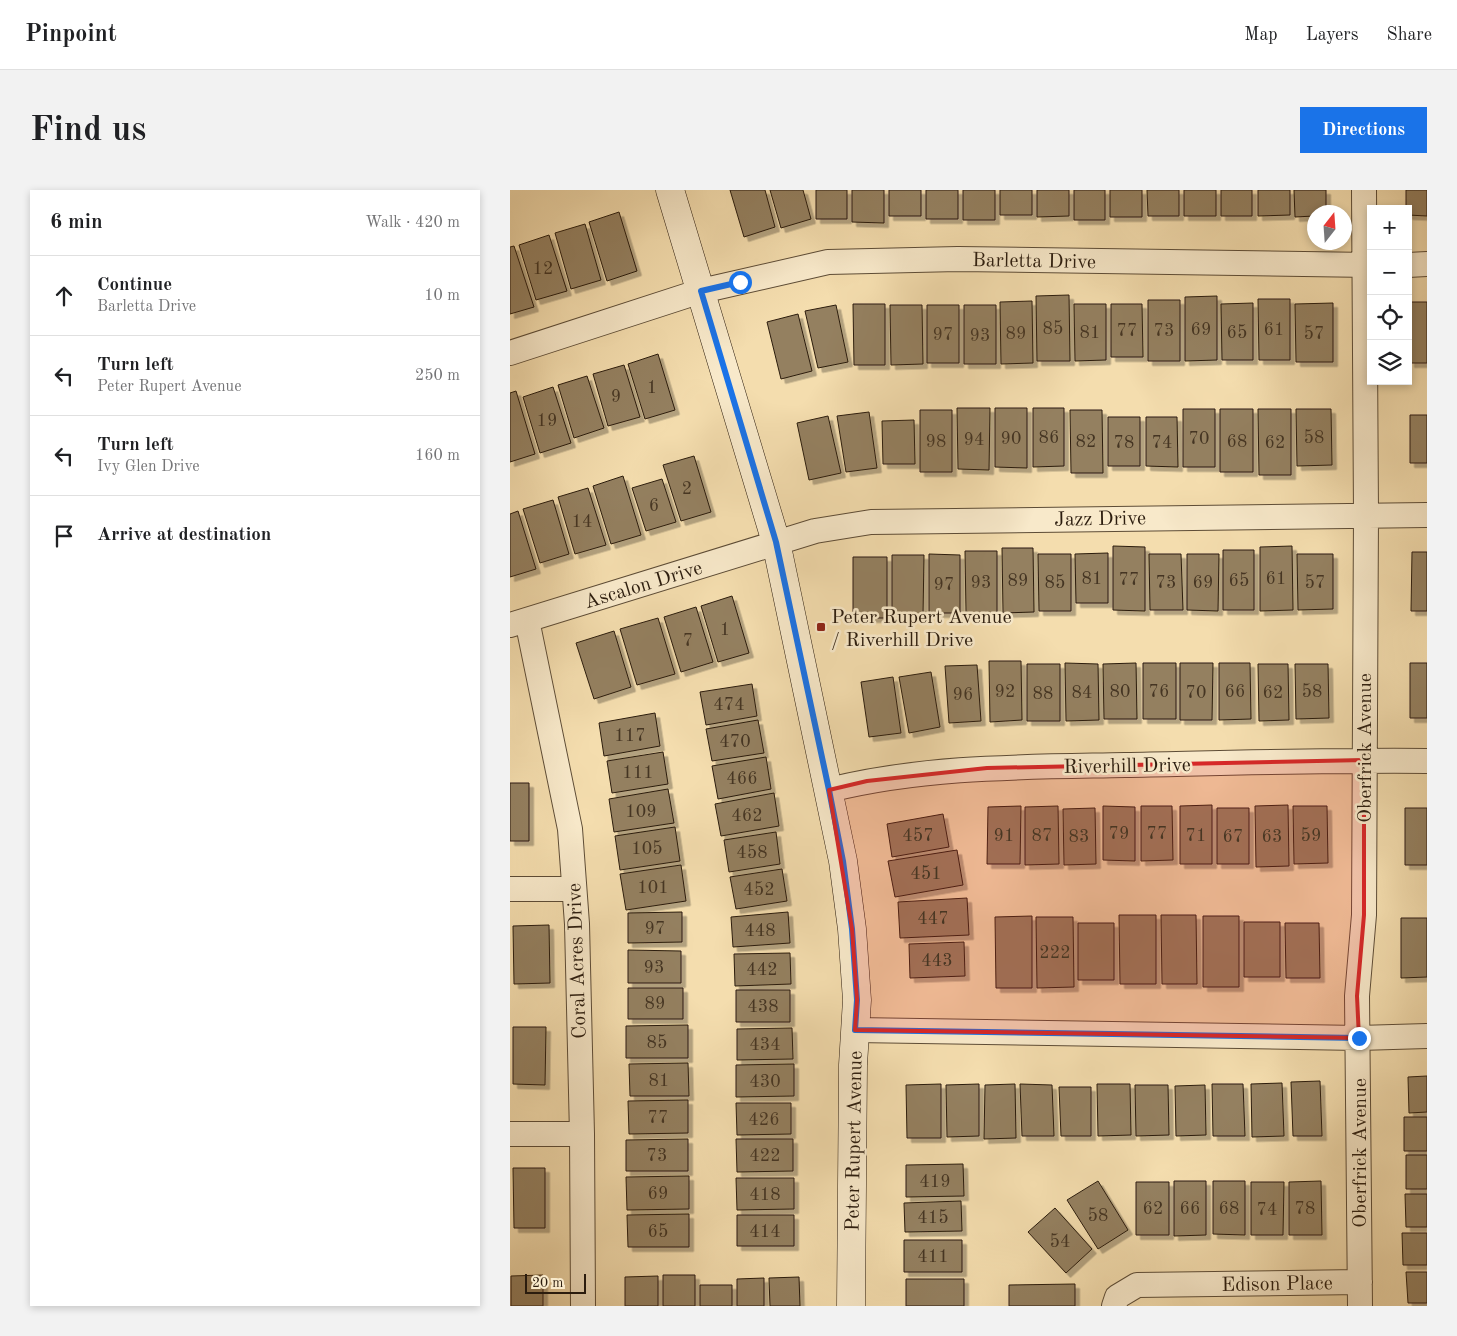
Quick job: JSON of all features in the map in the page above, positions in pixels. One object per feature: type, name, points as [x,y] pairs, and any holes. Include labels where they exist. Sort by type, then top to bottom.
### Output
[{"type":"street","name":"Peter Rupert Avenue","points":[[670,190],[776,542],[843,861],[852,929],[857,1000],[851,1306]]},
{"type":"street","name":"Oberfrick Avenue","points":[[1364,190],[1367,250]]},
{"type":"street","name":"Barletta Drive","points":[[510,354],[701,291],[828,262],[958,259],[1367,265]]},
{"type":"street","points":[[1412,265],[1427,264]]},
{"type":"street","name":"Oberfrick Avenue","points":[[1360,1306],[1359,1038],[1357,996],[1364,915],[1368,295]]},
{"type":"street","name":"Jazz Drive","points":[[776,542],[815,531],[871,522],[1427,515]]},
{"type":"street","name":"Ascalon Drive","points":[[518,623],[776,542]]},
{"type":"street","name":"Coral Acres Drive","points":[[518,623],[570,829],[577,924],[582,1134],[583,1306]]},
{"type":"street","name":"Riverhill Drive","points":[[829,790],[867,781],[987,768],[1364,760],[1427,761]]},
{"type":"street","points":[[510,889],[574,889]]},
{"type":"street","points":[[855,1030],[1359,1038],[1427,1036]]},
{"type":"street","points":[[510,1134],[582,1134]]},
{"type":"street","name":"Edison Place","points":[[1114,1306],[1117,1297],[1137,1285],[1360,1282]]},
{"type":"highlighted area","points":[[1364,760],[1364,915],[1357,996],[1359,1038],[855,1030],[857,1000],[852,929],[829,790],[867,781],[987,768]]},
{"type":"building","points":[[730,190],[765,190],[775,227],[744,237]]},
{"type":"building","points":[[770,190],[803,190],[811,219],[781,228]]},
{"type":"building","points":[[816,190],[847,190],[847,219],[816,219]]},
{"type":"building","points":[[852,190],[884,190],[884,223],[852,222]]},
{"type":"building","points":[[889,190],[921,190],[921,216],[889,216]]},
{"type":"building","points":[[926,190],[958,190],[958,219],[926,219]]},
{"type":"building","points":[[963,190],[995,190],[995,220],[963,220]]},
{"type":"building","points":[[1000,190],[1032,190],[1032,215],[1000,215]]},
{"type":"building","points":[[1037,190],[1069,190],[1069,216],[1037,217]]},
{"type":"building","points":[[1074,190],[1105,190],[1105,220],[1074,220]]},
{"type":"building","points":[[1110,190],[1142,190],[1142,217],[1110,217]]},
{"type":"building","points":[[1147,190],[1179,190],[1179,216],[1148,216]]},
{"type":"building","points":[[1184,190],[1216,190],[1216,216],[1184,216]]},
{"type":"building","points":[[1221,190],[1252,190],[1252,216],[1221,216]]},
{"type":"building","points":[[1258,190],[1290,190],[1290,215],[1258,216]]},
{"type":"building","points":[[1294,190],[1326,190],[1326,205],[1307,205],[1307,216],[1295,217]]},
{"type":"building","points":[[1406,190],[1427,190],[1427,216],[1412,215],[1412,205],[1406,205]]},
{"type":"building","points":[[619,212],[637,271],[607,281],[589,222]]},
{"type":"building","points":[[585,224],[601,280],[571,289],[555,233]]},
{"type":"building","points":[[549,235],[567,291],[536,300],[519,245]]},
{"type":"building","points":[[514,246],[534,307],[510,314],[510,247]]},
{"type":"building","points":[[1069,295],[1070,361],[1037,361],[1036,296]]},
{"type":"building","points":[[1217,296],[1217,360],[1185,361],[1185,297]]},
{"type":"building","points":[[1258,299],[1290,299],[1290,360],[1259,360]]},
{"type":"building","points":[[1148,300],[1180,300],[1180,361],[1148,361]]},
{"type":"building","points":[[1032,301],[1033,363],[1001,364],[1000,302]]},
{"type":"building","points":[[1412,302],[1427,302],[1427,363],[1412,363]]},
{"type":"building","points":[[1253,303],[1253,360],[1222,360],[1221,304]]},
{"type":"building","points":[[1333,303],[1333,362],[1296,362],[1295,304]]},
{"type":"building","points":[[853,304],[885,304],[885,365],[854,365]]},
{"type":"building","points":[[1074,304],[1106,304],[1106,360],[1075,361]]},
{"type":"building","points":[[1111,304],[1142,304],[1143,357],[1111,357]]},
{"type":"building","points":[[836,305],[848,362],[818,368],[805,311]]},
{"type":"building","points":[[890,305],[922,305],[923,364],[891,365]]},
{"type":"building","points":[[927,305],[959,305],[959,363],[927,363]]},
{"type":"building","points":[[964,305],[996,305],[996,364],[964,364]]},
{"type":"building","points":[[798,314],[812,371],[781,379],[767,322]]},
{"type":"building","points":[[658,354],[675,410],[645,419],[628,364]]},
{"type":"building","points":[[624,365],[640,417],[608,426],[593,374]]},
{"type":"building","points":[[587,376],[604,428],[574,438],[558,385]]},
{"type":"building","points":[[553,387],[571,443],[540,453],[523,397]]},
{"type":"building","points":[[516,391],[535,454],[510,462],[510,393]]},
{"type":"building","points":[[957,408],[990,408],[989,470],[958,469]]},
{"type":"building","points":[[995,408],[1027,408],[1027,468],[995,467]]},
{"type":"building","points":[[1033,408],[1064,408],[1064,466],[1033,467]]},
{"type":"building","points":[[1183,409],[1215,409],[1215,467],[1183,467]]},
{"type":"building","points":[[1220,409],[1253,409],[1253,472],[1220,472]]},
{"type":"building","points":[[1258,409],[1291,409],[1291,475],[1259,475]]},
{"type":"building","points":[[1296,409],[1331,409],[1332,465],[1297,466]]},
{"type":"building","points":[[920,410],[952,410],[952,472],[920,472]]},
{"type":"building","points":[[1070,410],[1102,410],[1103,473],[1071,473]]},
{"type":"building","points":[[869,412],[877,468],[846,472],[837,416]]},
{"type":"building","points":[[1410,415],[1427,415],[1427,463],[1410,463]]},
{"type":"building","points":[[828,416],[841,473],[809,480],[797,423]]},
{"type":"building","points":[[1108,417],[1140,417],[1140,466],[1108,466]]},
{"type":"building","points":[[1146,417],[1177,417],[1178,467],[1146,466]]},
{"type":"building","points":[[914,420],[915,464],[883,464],[882,421]]},
{"type":"building","points":[[694,456],[711,512],[681,521],[663,465]]},
{"type":"building","points":[[623,476],[641,535],[611,544],[593,486]]},
{"type":"building","points":[[662,479],[676,522],[646,531],[632,488]]},
{"type":"building","points":[[588,488],[606,545],[575,554],[558,497]]},
{"type":"building","points":[[553,500],[569,554],[540,563],[523,509]]},
{"type":"building","points":[[518,511],[536,569],[510,577],[510,514]]},
{"type":"building","points":[[1113,546],[1145,547],[1145,611],[1113,610]]},
{"type":"building","points":[[1292,546],[1293,610],[1260,611],[1260,547]]},
{"type":"building","points":[[1002,548],[1033,548],[1034,612],[1003,613]]},
{"type":"building","points":[[1223,550],[1254,550],[1254,610],[1223,610]]},
{"type":"building","points":[[965,551],[997,551],[997,613],[966,613]]},
{"type":"building","points":[[1412,552],[1427,552],[1427,611],[1411,611]]},
{"type":"building","points":[[1108,553],[1108,603],[1076,603],[1075,554]]},
{"type":"building","points":[[929,554],[960,555],[960,613],[929,613]]},
{"type":"building","points":[[1038,554],[1071,554],[1071,611],[1039,611]]},
{"type":"building","points":[[1149,554],[1181,554],[1183,610],[1150,610]]},
{"type":"building","points":[[1187,554],[1219,554],[1218,611],[1187,610]]},
{"type":"building","points":[[1297,554],[1333,554],[1333,609],[1298,610]]},
{"type":"building","points":[[892,555],[924,555],[923,615],[892,614]]},
{"type":"building","points":[[853,557],[887,557],[887,618],[853,618]]},
{"type":"building","points":[[732,596],[749,653],[718,662],[701,606]]},
{"type":"building","points":[[696,607],[713,662],[681,672],[664,617]]},
{"type":"building","points":[[658,618],[675,674],[637,685],[620,629]]},
{"type":"building","points":[[614,631],[631,687],[594,699],[576,643]]},
{"type":"building","points":[[989,661],[1021,661],[1022,720],[990,722]]},
{"type":"building","points":[[1065,663],[1098,664],[1099,720],[1066,721]]},
{"type":"building","points":[[1136,663],[1137,719],[1104,719],[1103,664]]},
{"type":"building","points":[[1143,663],[1176,663],[1176,719],[1143,719]]},
{"type":"building","points":[[1180,663],[1213,663],[1212,720],[1180,720]]},
{"type":"building","points":[[1219,663],[1250,663],[1251,719],[1219,720]]},
{"type":"building","points":[[1410,663],[1427,663],[1427,718],[1410,718]]},
{"type":"building","points":[[1027,664],[1060,664],[1060,721],[1027,721]]},
{"type":"building","points":[[1258,664],[1288,664],[1289,720],[1259,721]]},
{"type":"building","points":[[1295,664],[1328,664],[1329,718],[1296,719]]},
{"type":"building","points":[[977,665],[981,721],[949,723],[945,666]]},
{"type":"building","points":[[931,672],[940,727],[909,733],[899,677]]},
{"type":"building","points":[[893,677],[901,733],[869,737],[861,682]]},
{"type":"building","points":[[752,684],[757,716],[706,725],[700,692]]},
{"type":"building","points":[[655,713],[660,746],[604,756],[599,723]]},
{"type":"building","points":[[758,720],[764,753],[712,761],[706,729]]},
{"type":"building","points":[[663,752],[668,784],[612,793],[607,761]]},
{"type":"building","points":[[766,757],[771,789],[718,799],[712,766]]},
{"type":"building","points":[[510,783],[529,783],[529,841],[510,841]]},
{"type":"building","points":[[668,789],[674,823],[614,832],[609,799]]},
{"type":"building","points":[[774,793],[779,826],[721,836],[715,804]]},
{"type":"building","points":[[1212,805],[1212,864],[1180,864],[1180,806]]},
{"type":"building","points":[[1288,805],[1289,866],[1256,867],[1255,806]]},
{"type":"building","points":[[1021,806],[1020,864],[987,864],[988,807]]},
{"type":"building","points":[[1058,806],[1059,864],[1025,865],[1025,807]]},
{"type":"building","points":[[1103,806],[1135,807],[1135,861],[1103,860]]},
{"type":"building","points":[[1141,806],[1172,806],[1173,860],[1141,861]]},
{"type":"building","points":[[1293,806],[1327,806],[1328,863],[1294,864]]},
{"type":"building","points":[[1095,808],[1096,864],[1064,865],[1063,809]]},
{"type":"building","points":[[1217,808],[1249,808],[1249,864],[1217,864]]},
{"type":"building","points":[[1405,808],[1427,808],[1427,865],[1405,865]]},
{"type":"building","points":[[943,814],[949,847],[892,857],[887,824]]},
{"type":"building","points":[[675,827],[680,861],[620,870],[615,836]]},
{"type":"building","points":[[776,832],[780,864],[729,872],[724,840]]},
{"type":"building","points":[[957,850],[963,885],[895,897],[888,861]]},
{"type":"building","points":[[681,865],[686,901],[626,910],[620,874]]},
{"type":"building","points":[[782,869],[787,901],[736,909],[730,877]]},
{"type":"building","points":[[967,898],[969,935],[900,938],[898,902]]},
{"type":"building","points":[[682,912],[682,942],[628,943],[628,913]]},
{"type":"building","points":[[788,912],[790,943],[733,947],[731,917]]},
{"type":"building","points":[[1119,915],[1156,915],[1156,984],[1120,984]]},
{"type":"building","points":[[1161,915],[1196,915],[1197,984],[1162,984]]},
{"type":"building","points":[[1032,916],[1032,988],[996,988],[995,917]]},
{"type":"building","points":[[1203,916],[1239,916],[1239,987],[1203,987]]},
{"type":"building","points":[[1036,917],[1073,917],[1074,987],[1037,988]]},
{"type":"building","points":[[1401,918],[1427,918],[1427,977],[1401,978]]},
{"type":"building","points":[[1244,922],[1280,922],[1280,977],[1244,977]]},
{"type":"building","points":[[1078,923],[1114,923],[1114,980],[1078,980]]},
{"type":"building","points":[[1285,923],[1319,923],[1320,978],[1286,978]]},
{"type":"building","points":[[549,925],[550,983],[514,984],[513,926]]},
{"type":"building","points":[[964,942],[965,976],[910,978],[909,944]]},
{"type":"building","points":[[628,950],[681,951],[681,983],[628,983]]},
{"type":"building","points":[[790,953],[791,984],[735,986],[734,954]]},
{"type":"building","points":[[628,988],[683,988],[683,1019],[628,1019]]},
{"type":"building","points":[[736,990],[790,990],[790,1022],[736,1022]]},
{"type":"building","points":[[688,1025],[688,1058],[626,1058],[626,1026]]},
{"type":"building","points":[[513,1027],[546,1027],[545,1085],[513,1084]]},
{"type":"building","points":[[792,1028],[793,1059],[737,1060],[737,1029]]},
{"type":"building","points":[[688,1063],[689,1096],[630,1096],[629,1064]]},
{"type":"building","points":[[794,1064],[794,1096],[736,1097],[736,1065]]},
{"type":"building","points":[[1427,1076],[1427,1112],[1409,1113],[1408,1077]]},
{"type":"building","points":[[1320,1081],[1322,1136],[1293,1136],[1291,1082]]},
{"type":"building","points":[[1282,1083],[1284,1136],[1252,1137],[1251,1084]]},
{"type":"building","points":[[941,1084],[941,1138],[907,1138],[906,1085]]},
{"type":"building","points":[[979,1084],[979,1136],[947,1137],[946,1085]]},
{"type":"building","points":[[1015,1084],[1016,1138],[984,1139],[985,1085]]},
{"type":"building","points":[[1020,1084],[1052,1085],[1054,1136],[1022,1136]]},
{"type":"building","points":[[1097,1084],[1130,1084],[1131,1135],[1098,1136]]},
{"type":"building","points":[[1212,1084],[1243,1084],[1245,1136],[1213,1136]]},
{"type":"building","points":[[1135,1085],[1168,1085],[1169,1135],[1136,1136]]},
{"type":"building","points":[[1205,1085],[1206,1135],[1176,1136],[1175,1086]]},
{"type":"building","points":[[1059,1087],[1091,1087],[1091,1136],[1061,1136]]},
{"type":"building","points":[[688,1100],[688,1133],[629,1134],[628,1101]]},
{"type":"building","points":[[736,1103],[791,1103],[791,1134],[737,1135]]},
{"type":"building","points":[[1404,1117],[1427,1117],[1427,1151],[1404,1151]]},
{"type":"building","points":[[688,1139],[688,1171],[626,1171],[626,1140]]},
{"type":"building","points":[[736,1139],[793,1139],[793,1171],[737,1172]]},
{"type":"building","points":[[1406,1155],[1427,1155],[1427,1189],[1406,1189]]},
{"type":"building","points":[[963,1164],[964,1196],[906,1197],[906,1165]]},
{"type":"building","points":[[513,1168],[545,1168],[545,1228],[514,1228]]},
{"type":"building","points":[[689,1176],[689,1209],[627,1210],[626,1177]]},
{"type":"building","points":[[736,1178],[794,1178],[794,1209],[737,1210]]},
{"type":"building","points":[[1098,1181],[1128,1230],[1098,1249],[1067,1200]]},
{"type":"building","points":[[1174,1181],[1206,1181],[1206,1235],[1174,1236]]},
{"type":"building","points":[[1213,1181],[1245,1181],[1245,1235],[1213,1234]]},
{"type":"building","points":[[1321,1181],[1322,1235],[1289,1235],[1289,1182]]},
{"type":"building","points":[[1136,1182],[1169,1182],[1169,1235],[1136,1235]]},
{"type":"building","points":[[1251,1182],[1284,1182],[1283,1235],[1251,1235]]},
{"type":"building","points":[[1405,1194],[1427,1194],[1427,1227],[1406,1227]]},
{"type":"building","points":[[961,1201],[962,1231],[905,1232],[904,1203]]},
{"type":"building","points":[[1055,1208],[1092,1249],[1066,1273],[1028,1232]]},
{"type":"building","points":[[689,1214],[689,1247],[628,1247],[627,1215]]},
{"type":"building","points":[[737,1215],[794,1215],[794,1246],[737,1246]]},
{"type":"building","points":[[1402,1233],[1427,1233],[1427,1265],[1403,1265]]},
{"type":"building","points":[[904,1240],[962,1240],[962,1272],[904,1272]]},
{"type":"building","points":[[1406,1272],[1427,1272],[1427,1303],[1408,1303]]},
{"type":"building","points":[[543,1275],[543,1306],[511,1306],[511,1276]]},
{"type":"building","points":[[663,1275],[695,1275],[695,1306],[663,1306]]},
{"type":"building","points":[[658,1276],[658,1306],[625,1306],[625,1277]]},
{"type":"building","points":[[799,1277],[800,1306],[770,1306],[769,1278]]},
{"type":"building","points":[[764,1278],[764,1306],[737,1306],[737,1279]]},
{"type":"building","points":[[906,1279],[964,1279],[964,1306],[906,1306]]},
{"type":"building","points":[[1075,1284],[1075,1306],[1009,1306],[1009,1285]]},
{"type":"building","points":[[700,1285],[732,1285],[732,1306],[700,1306]]},
{"type":"place","name":"Peter Rupert Avenue / Riverhill Drive","points":[[821,627]]},
{"type":"route","points":[[740,282],[701,291],[776,542],[829,790],[843,861],[852,929],[857,1000],[855,1030],[1359,1038]]}]
